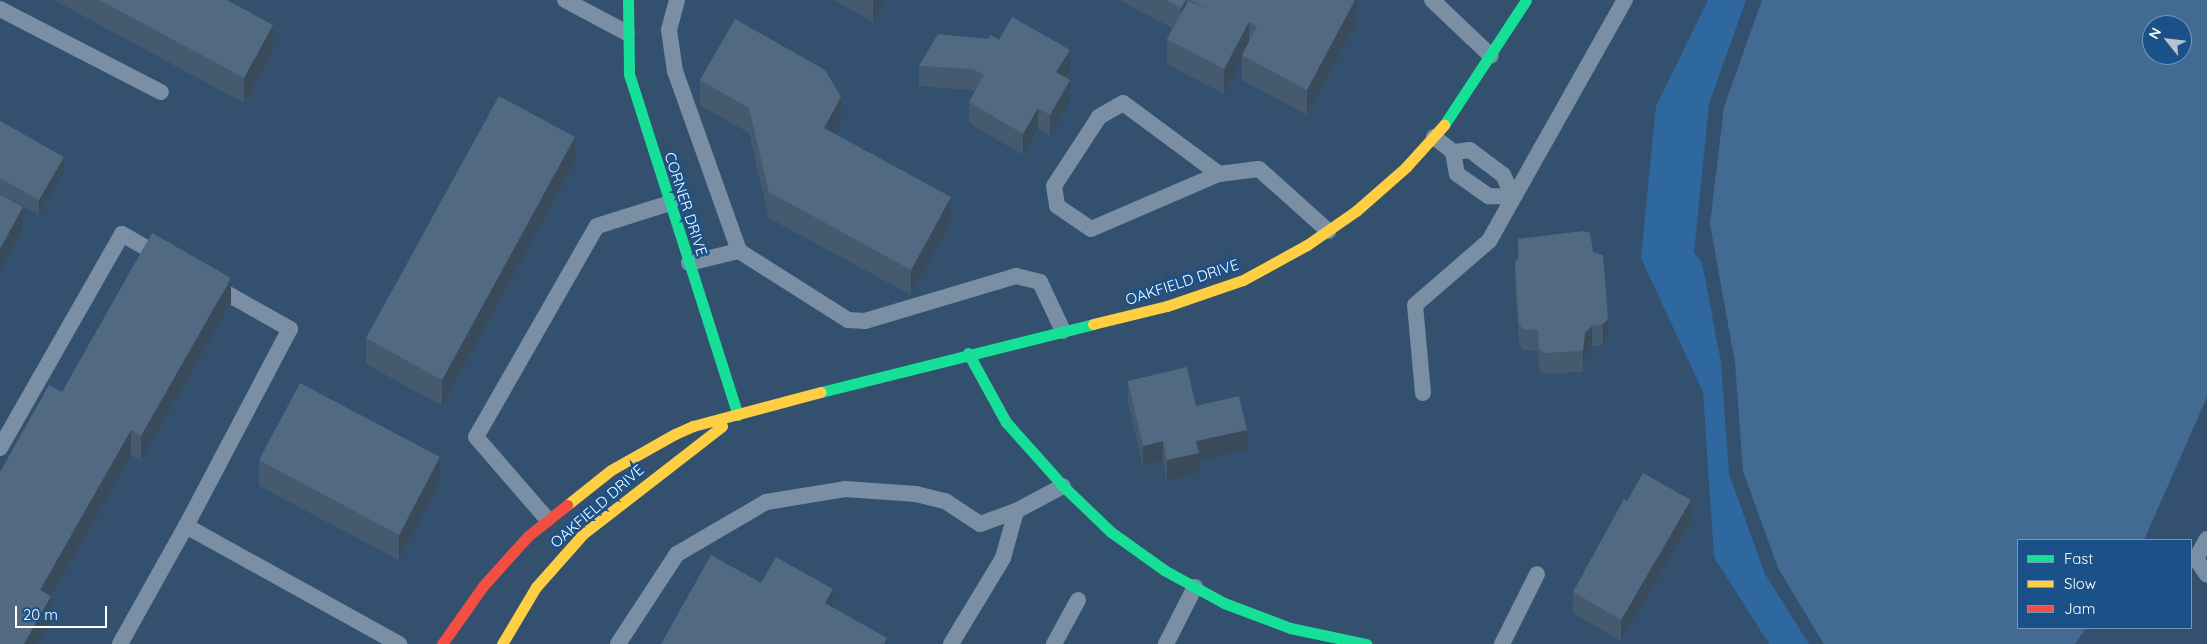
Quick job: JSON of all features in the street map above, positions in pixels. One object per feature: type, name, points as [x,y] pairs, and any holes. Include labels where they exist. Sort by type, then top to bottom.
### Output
[{"type":"street","name":"CORNER DRIVE","points":[[628,0],[626,33],[629,74],[738,415]]},
{"type":"street","name":"OAKFIELD DRIVE","points":[[442,644],[482,586],[548,519],[611,470],[657,443],[693,426],[968,353],[1166,306],[1243,280],[1328,231],[1406,167],[1450,119],[1526,0]]},
{"type":"street","points":[[968,353],[1006,422],[1064,486],[1111,532],[1164,570],[1224,603],[1290,628],[1366,644]]},
{"type":"street","name":"OAKFIELD DRIVE","points":[[502,644],[536,587],[583,534],[661,471],[738,415]]},
{"type":"lane","points":[[565,0],[626,33]]},
{"type":"lane","points":[[677,0],[669,30],[675,71],[739,250],[848,320],[865,320],[1016,276],[1040,282],[1063,331]]},
{"type":"lane","points":[[1432,0],[1491,56]]},
{"type":"lane","points":[[1423,393],[1416,305],[1489,241],[1625,0]]},
{"type":"lane","points":[[0,9],[161,92]]},
{"type":"lane","points":[[1220,174],[1123,103],[1099,117],[1054,186],[1057,206],[1091,229],[1220,174],[1259,169],[1328,231]]},
{"type":"lane","points":[[1434,137],[1453,152],[1457,174],[1489,196],[1513,197]]},
{"type":"lane","points":[[1453,152],[1470,150],[1503,175],[1513,197]]},
{"type":"lane","points":[[548,519],[476,437],[597,226],[670,203]]},
{"type":"lane","points":[[0,448],[122,234],[181,267]]},
{"type":"lane","points":[[689,263],[739,250]]},
{"type":"lane","points":[[120,644],[186,526],[290,329],[197,277]]},
{"type":"lane","points":[[618,644],[677,554],[766,502],[845,489],[916,494],[946,501],[980,524],[1016,511],[1064,486]]},
{"type":"lane","points":[[951,644],[1003,558],[1016,511]]},
{"type":"lane","points":[[186,526],[399,644]]},
{"type":"lane","points":[[2207,539],[2196,559],[2207,575]]},
{"type":"lane","points":[[1502,644],[1537,574]]},
{"type":"lane","points":[[1166,644],[1195,587]]},
{"type":"lane","points":[[1054,644],[1078,600]]},
{"type":"shaded area","points":[[1708,0],[1746,0],[1709,104],[1694,253],[1702,262],[1721,363],[1729,474],[1765,574],[1809,644],[1769,644],[1714,557],[1703,392],[1641,258],[1656,106]]},
{"type":"shaded area","points":[[1762,0],[2207,0],[2207,397],[2144,539],[2017,539],[2017,629],[2085,629],[2075,644],[1824,644],[1778,568],[1743,471],[1735,363],[1710,224],[1724,107]]},
{"type":"building","points":[[100,0],[227,0],[273,25],[244,78]]},
{"type":"building","points":[[1166,0],[1186,0],[1181,8]]},
{"type":"building","points":[[1191,0],[1355,0],[1307,90],[1242,55],[1257,26],[1249,22],[1224,69],[1167,39],[1188,1],[1208,9]]},
{"type":"building","points":[[1012,17],[1070,50],[1056,72],[1070,80],[1050,115],[1038,108],[1023,134],[969,102],[984,75],[973,69],[919,66],[938,34],[988,39],[991,35],[999,40]]},
{"type":"building","points":[[735,19],[825,70],[841,97],[824,128],[951,197],[911,270],[769,192],[749,108],[700,80]]},
{"type":"building","points":[[499,96],[575,137],[442,380],[366,338]]},
{"type":"building","points":[[0,121],[64,157],[39,200],[0,178]]},
{"type":"building","points":[[0,194],[23,207],[0,249]]},
{"type":"building","points":[[1583,231],[1590,233],[1593,252],[1603,255],[1608,319],[1603,324],[1592,326],[1585,333],[1583,351],[1544,353],[1539,348],[1538,330],[1523,329],[1519,324],[1515,262],[1519,258],[1518,239]]},
{"type":"building","points":[[152,233],[231,278],[141,436],[131,430],[40,590],[51,596],[24,644],[0,644],[0,472],[49,385],[62,392]]},
{"type":"building","points":[[1187,367],[1196,406],[1239,396],[1247,430],[1196,441],[1199,453],[1167,460],[1163,441],[1143,446],[1128,381]]},
{"type":"building","points":[[300,383],[440,457],[399,535],[259,460]]},
{"type":"building","points":[[1643,473],[1691,500],[1621,620],[1573,592],[1624,499],[1627,501]]},
{"type":"building","points":[[711,555],[761,583],[776,557],[833,589],[825,603],[887,638],[884,644],[661,644]]},
{"type":"traffic: fast","points":[[628,0],[629,74],[738,415]]},
{"type":"traffic: fast","points":[[1444,125],[1526,0]]},
{"type":"traffic: fast","points":[[821,392],[1093,324]]},
{"type":"traffic: fast","points":[[968,353],[1006,422],[1063,486],[1111,532],[1164,570],[1224,603],[1290,628],[1366,644]]},
{"type":"traffic: slow","points":[[1093,324],[1167,306],[1243,280],[1307,245],[1356,211],[1406,167],[1444,125]]},
{"type":"traffic: slow","points":[[567,505],[611,470],[675,434],[693,426],[821,392]]},
{"type":"traffic: slow","points":[[502,644],[536,587],[583,534],[722,426]]},
{"type":"traffic: jam","points":[[442,644],[483,586],[528,536],[567,505]]}]
